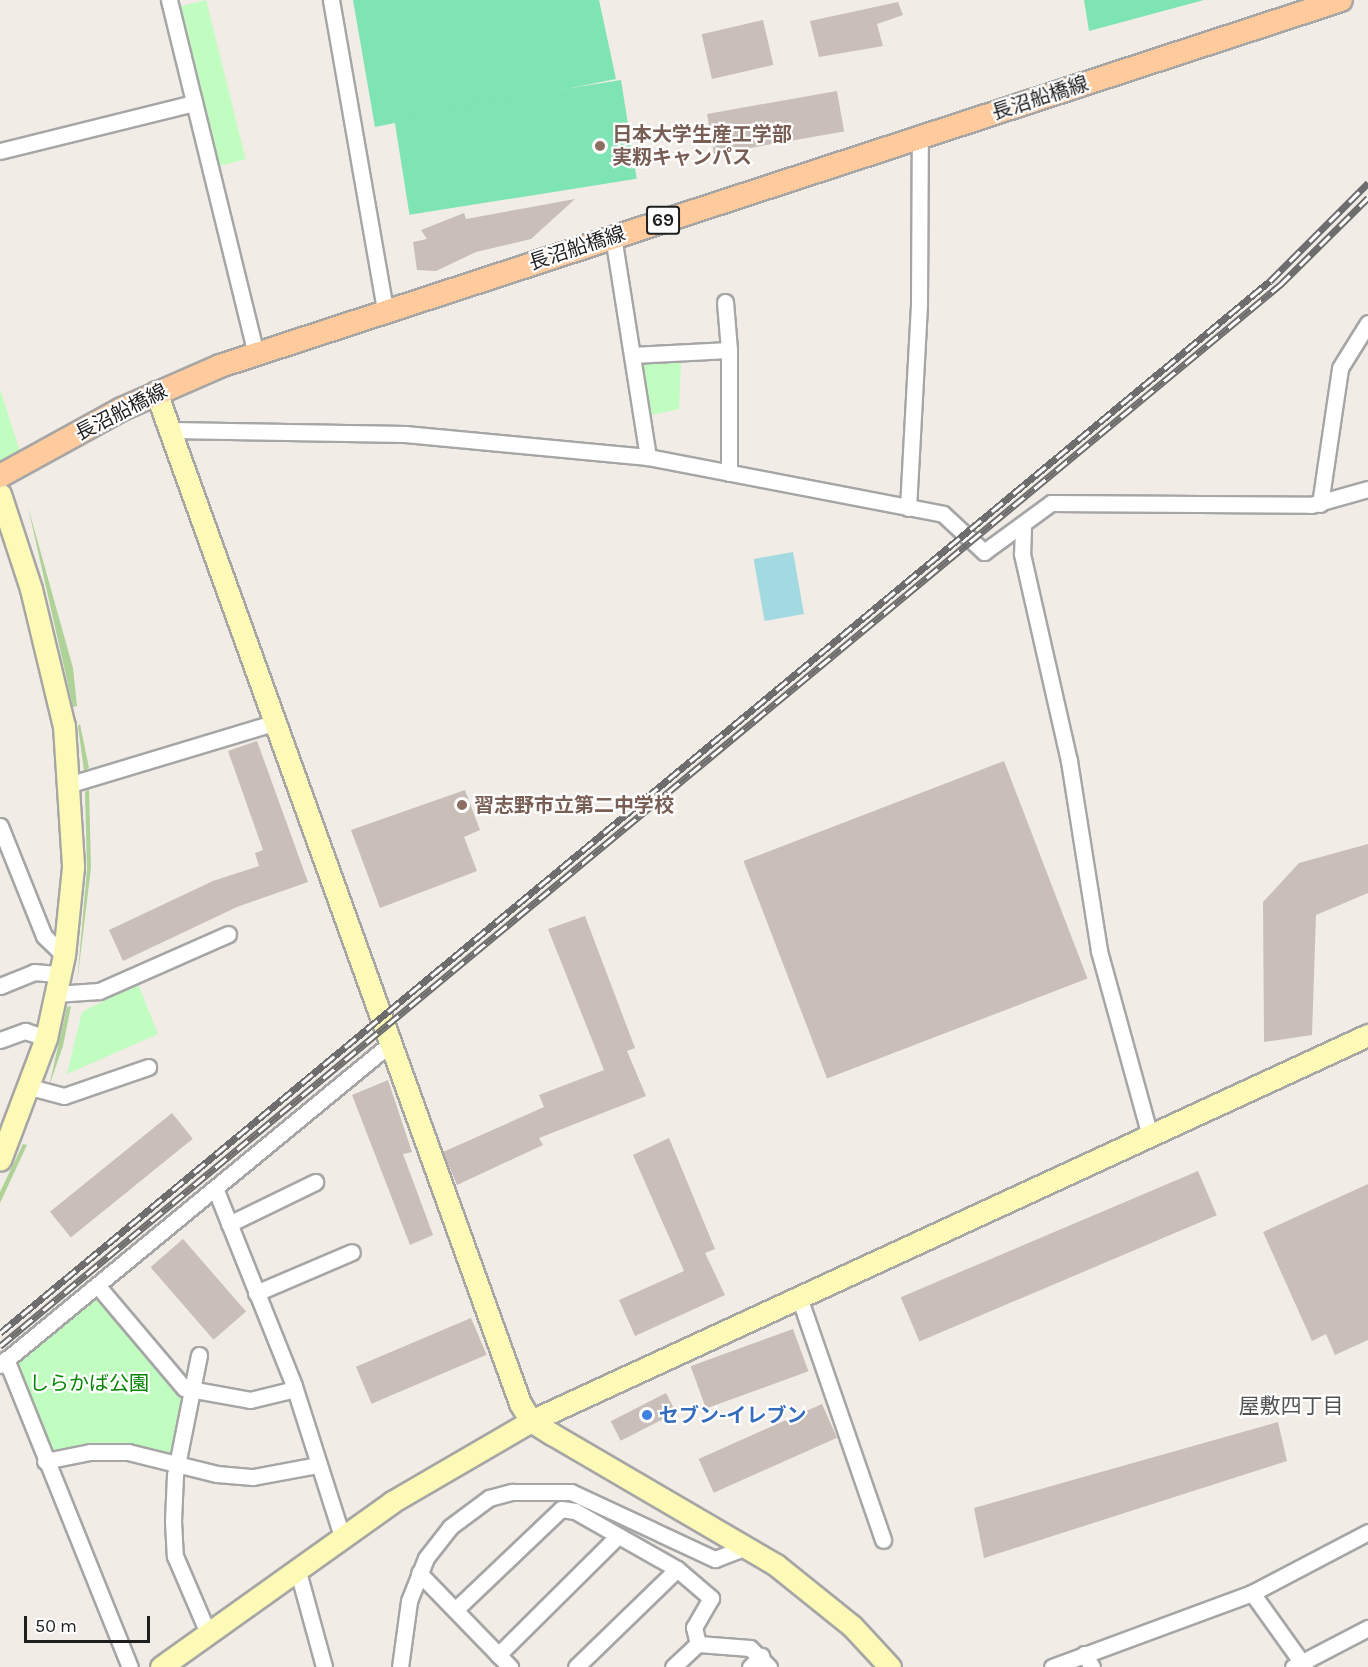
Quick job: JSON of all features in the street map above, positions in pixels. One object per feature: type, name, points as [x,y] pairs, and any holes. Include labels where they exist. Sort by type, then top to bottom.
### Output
[{"type":"main road","name":"長沼船橋線","points":[[0,476],[156,392],[256,355],[1316,4],[1341,0]]},
{"type":"street","points":[[169,0],[256,355]]},
{"type":"street","points":[[330,0],[385,311]]},
{"type":"street","points":[[0,151],[194,103]]},
{"type":"street","points":[[908,508],[919,302],[920,137]]},
{"type":"street","points":[[614,236],[648,457]]},
{"type":"street","points":[[725,302],[729,350],[729,473]]},
{"type":"street","points":[[1320,504],[1340,368],[1368,323]]},
{"type":"street","points":[[632,355],[729,350]]},
{"type":"street","points":[[156,392],[391,1043],[531,1421],[746,1547],[831,1608],[890,1667]]},
{"type":"street","points":[[170,430],[405,434],[648,457],[944,514],[958,524],[984,552],[1023,528],[1051,503],[1320,504],[1368,489]]},
{"type":"street","points":[[0,494],[54,676],[71,784],[73,867],[59,974],[46,1038],[30,1087],[0,1160]]},
{"type":"street","points":[[1023,528],[1022,554],[1069,760],[1099,951],[1150,1136]]},
{"type":"street","points":[[71,784],[276,722]]},
{"type":"street","points":[[0,826],[59,974]]},
{"type":"street","points":[[0,986],[34,972],[59,974],[99,991],[228,934]]},
{"type":"street","points":[[0,1040],[25,1031],[46,1038]]},
{"type":"street","points":[[161,1667],[342,1536],[426,1479],[531,1421],[1368,1035]]},
{"type":"street","points":[[130,1667],[3,1362],[391,1043]]},
{"type":"street","points":[[30,1087],[64,1096],[148,1067]]},
{"type":"street","points":[[229,1224],[315,1182]]},
{"type":"street","points":[[214,1188],[295,1389],[317,1466],[342,1536]]},
{"type":"street","points":[[256,1293],[352,1252]]},
{"type":"street","points":[[97,1285],[191,1390],[250,1400],[295,1389]]},
{"type":"street","points":[[799,1297],[883,1540]]},
{"type":"street","points":[[199,1355],[177,1465],[175,1556],[208,1633]]},
{"type":"street","points":[[45,1461],[128,1452],[177,1465],[253,1477],[317,1466]]},
{"type":"street","points":[[400,1667],[418,1573],[450,1527],[489,1498],[512,1492],[571,1492],[715,1559],[746,1547]]},
{"type":"street","points":[[455,1610],[561,1509],[575,1511],[677,1569],[711,1598],[694,1628],[698,1644]]},
{"type":"street","points":[[1052,1667],[1088,1661],[1252,1593],[1368,1532]]},
{"type":"street","points":[[418,1573],[502,1662],[618,1536]]},
{"type":"street","points":[[297,1568],[324,1667]]},
{"type":"street","points":[[576,1667],[677,1569]]},
{"type":"street","points":[[1252,1593],[1300,1666],[1368,1628]]},
{"type":"street","points":[[673,1667],[698,1644],[750,1648],[765,1662],[750,1667]]},
{"type":"green space","points":[[206,0],[246,159],[216,167],[176,7]]},
{"type":"green space","points":[[353,0],[599,0],[616,79],[375,127]]},
{"type":"green space","points":[[1084,0],[1204,0],[1089,31]]},
{"type":"green space","points":[[621,80],[637,179],[409,215],[394,116]]},
{"type":"green space","points":[[681,359],[679,409],[646,416],[637,363]]},
{"type":"green space","points":[[0,389],[21,455],[0,463]]},
{"type":"green space","points":[[28,507],[73,668],[77,706],[73,707]]},
{"type":"green space","points":[[80,724],[89,768],[84,771],[78,726]]},
{"type":"green space","points":[[89,789],[91,868],[77,983],[87,869],[85,792]]},
{"type":"green space","points":[[138,984],[158,1034],[67,1074],[82,1012]]},
{"type":"green space","points":[[71,1006],[63,1046],[49,1086],[67,1007]]},
{"type":"green space","points":[[23,1144],[27,1145],[0,1203],[0,1192]]},
{"type":"green space","name":"しらかば公園","points":[[100,1292],[187,1393],[175,1460],[95,1447],[48,1459],[12,1360]]},
{"type":"water","points":[[793,552],[804,614],[765,621],[754,559]]},
{"type":"building","points":[[898,2],[903,15],[877,24],[883,46],[819,57],[810,21]]},
{"type":"building","points":[[763,20],[773,65],[712,79],[702,34]]},
{"type":"building","points":[[837,91],[844,131],[714,154],[707,114]]},
{"type":"building","points":[[575,199],[531,239],[476,252],[436,271],[417,270],[413,242],[427,239],[421,230],[464,213],[466,219]]},
{"type":"building","points":[[257,741],[308,882],[237,907],[123,961],[109,930],[213,881],[259,866],[255,853],[263,850],[228,751]]},
{"type":"building","points":[[1004,761],[1087,979],[827,1079],[744,861]]},
{"type":"building","points":[[465,790],[480,830],[464,837],[477,871],[380,908],[351,830]]},
{"type":"building","points":[[1368,844],[1368,893],[1316,915],[1312,1035],[1264,1042],[1263,902],[1299,863]]},
{"type":"building","points":[[585,916],[635,1048],[627,1051],[646,1096],[539,1138],[543,1145],[457,1185],[443,1152],[544,1107],[539,1095],[604,1070],[548,929]]},
{"type":"building","points":[[388,1080],[412,1152],[403,1154],[433,1235],[410,1245],[352,1095]]},
{"type":"building","points":[[172,1113],[193,1139],[71,1237],[50,1212]]},
{"type":"building","points":[[669,1138],[715,1249],[705,1253],[725,1295],[635,1336],[619,1300],[684,1271],[633,1155]]},
{"type":"building","points":[[1198,1171],[1217,1215],[919,1341],[901,1297]]},
{"type":"building","points":[[1368,1184],[1368,1340],[1335,1355],[1326,1334],[1312,1341],[1263,1232]]},
{"type":"building","points":[[183,1239],[246,1311],[214,1340],[151,1267]]},
{"type":"building","points":[[471,1318],[487,1355],[372,1404],[356,1367]]},
{"type":"building","points":[[793,1329],[808,1371],[706,1409],[691,1366]]},
{"type":"building","points":[[666,1393],[676,1413],[621,1441],[611,1421]]},
{"type":"building","points":[[822,1404],[837,1438],[714,1493],[699,1459]]},
{"type":"building","points":[[1278,1422],[1287,1461],[984,1558],[974,1508]]},
{"type":"railway","points":[[0,1333],[1270,281],[1368,183]]},
{"type":"railway","points":[[0,1346],[1280,285],[1368,198]]},
{"type":"place","name":"日本大学生産工学部 実籾キャンパス","points":[[600,146]]},
{"type":"place","name":"習志野市立第二中学校","points":[[462,805]]},
{"type":"place","name":"セブン-イレブン","points":[[647,1415]]},
{"type":"district","name":"屋敷四丁目","points":[[1291,1406]]}]
